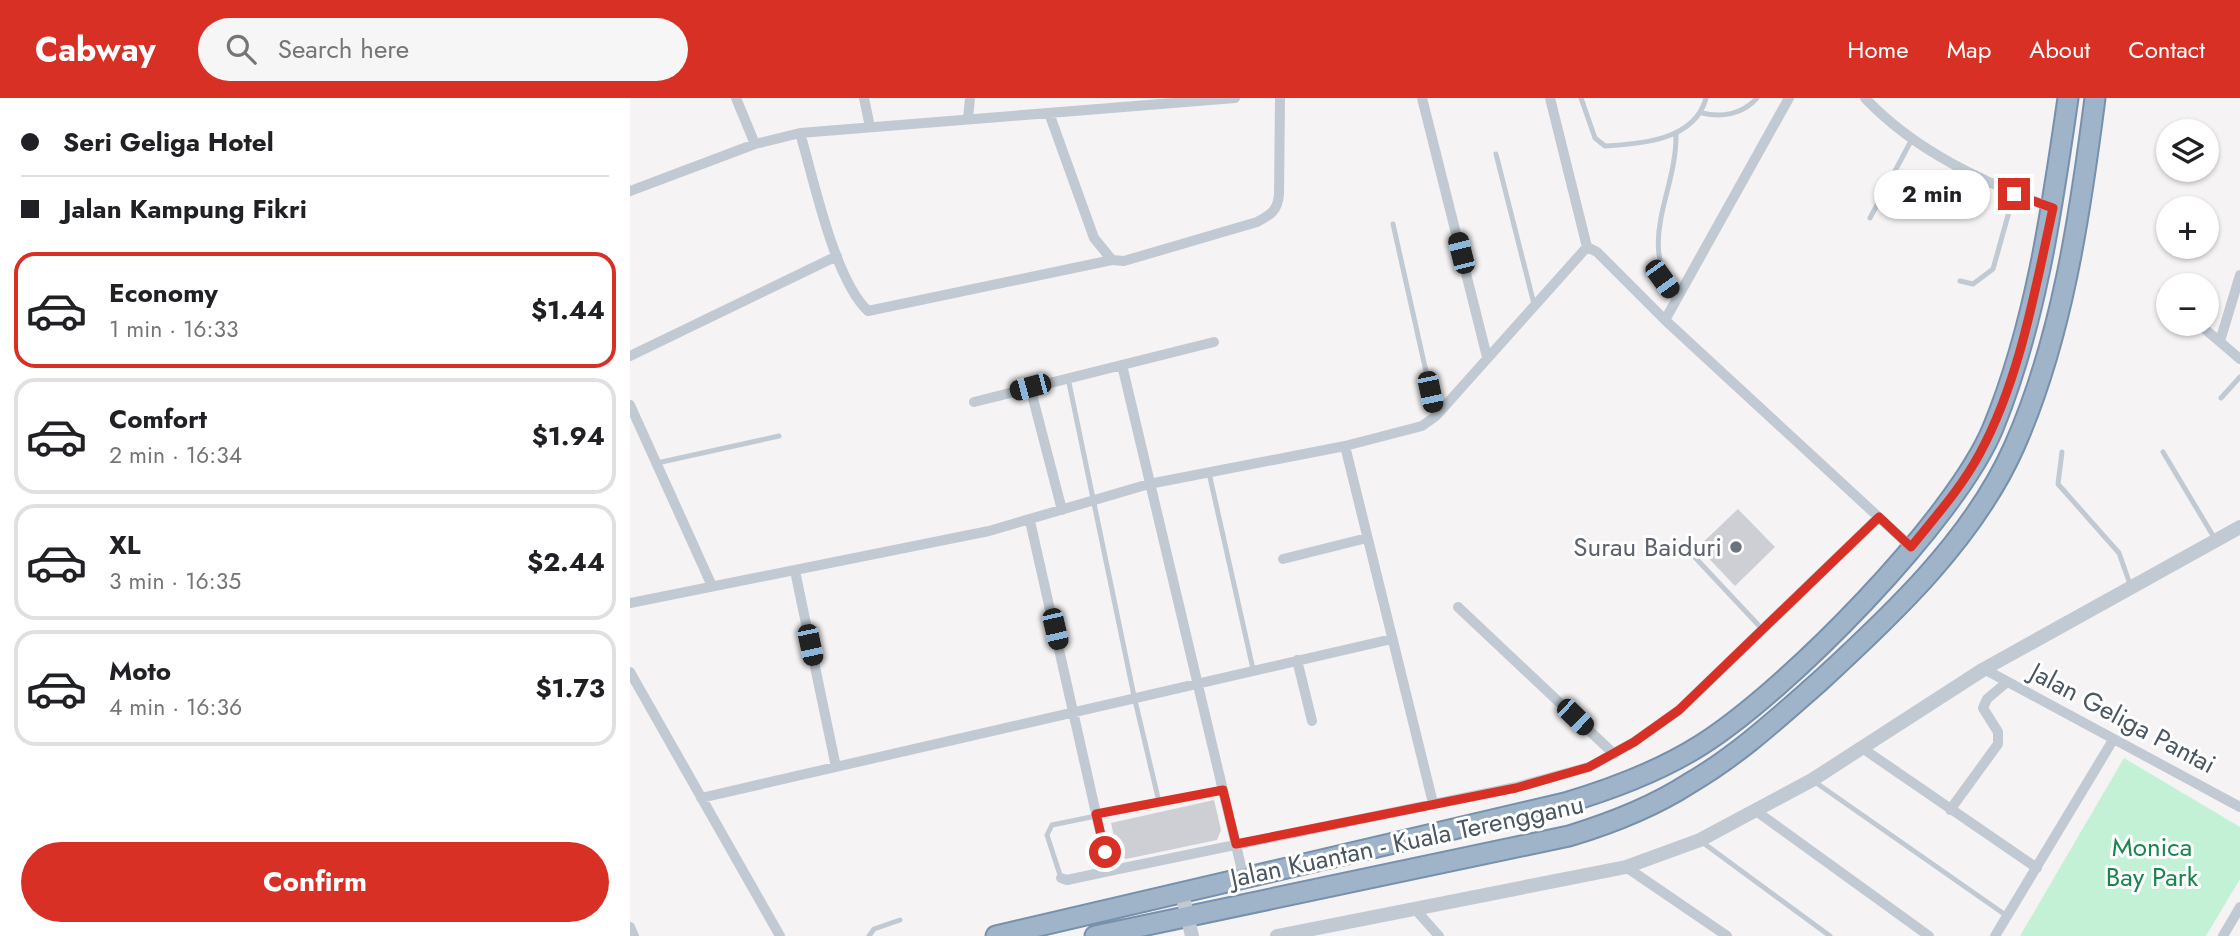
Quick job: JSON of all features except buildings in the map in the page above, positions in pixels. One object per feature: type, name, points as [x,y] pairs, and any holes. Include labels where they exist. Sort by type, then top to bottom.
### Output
[{"type":"highway","name":"Jalan Kuantan - Kuala Terengganu","points":[[996,936],[1565,803],[1625,783],[1681,757],[1718,734],[1774,687],[1872,590],[1911,547],[1967,476],[1992,430],[2019,348],[2053,208],[2068,98]]},
{"type":"highway","name":"Jalan Kuantan - Kuala Terengganu","points":[[1095,936],[1480,855],[1605,825],[1689,785],[1781,716],[1847,656],[1916,586],[1978,510],[1998,479],[2028,414],[2044,365],[2080,202],[2095,98]]},
{"type":"street","points":[[736,98],[755,144]]},
{"type":"street","points":[[864,98],[870,127]]},
{"type":"street","points":[[968,119],[970,98]]},
{"type":"street","points":[[630,191],[755,144],[800,133],[1235,98]]},
{"type":"street","points":[[800,133],[837,256],[861,304],[868,311],[877,312],[1112,260],[1124,261],[1257,222],[1270,215],[1278,205],[1280,98]]},
{"type":"street","points":[[1422,98],[1486,357]]},
{"type":"street","points":[[1550,98],[1587,247],[1597,252],[1665,320],[1911,547]]},
{"type":"street","points":[[1665,320],[1789,98]]},
{"type":"street","points":[[1865,98],[1932,153],[2014,194],[2053,208]]},
{"type":"street","points":[[1049,113],[1094,238],[1112,260]]},
{"type":"street","points":[[630,603],[1030,521],[1149,484],[1345,446],[1422,426],[1436,416],[1587,247]]},
{"type":"street","points":[[630,356],[837,256]]},
{"type":"street","points":[[2220,341],[2240,275]]},
{"type":"street","points":[[2214,336],[2240,359]]},
{"type":"street","points":[[974,401],[1214,342]]},
{"type":"street","points":[[1122,365],[1244,878]]},
{"type":"street","points":[[1030,387],[1062,510]]},
{"type":"street","points":[[630,405],[712,586]]},
{"type":"street","points":[[1345,446],[1433,803]]},
{"type":"street","points":[[1061,878],[1067,880],[1565,775],[1614,754],[1679,710],[1879,517]]},
{"type":"street","points":[[1030,521],[1109,871]]},
{"type":"street","points":[[1277,936],[1305,933],[1414,908],[1626,867],[1700,840],[1812,780],[1984,669],[2240,527]]},
{"type":"street","points":[[1283,559],[1367,538]]},
{"type":"street","points":[[795,571],[836,767]]},
{"type":"street","points":[[1458,607],[1614,754]]},
{"type":"street","points":[[701,798],[1133,696],[1392,639]]},
{"type":"street","points":[[1297,660],[1312,721]]},
{"type":"street","name":"Jalan Geliga Pantai","points":[[1984,669],[2240,807]]},
{"type":"street","points":[[630,672],[780,936]]},
{"type":"street","points":[[1951,810],[1998,744],[1998,732],[1983,708],[1987,699],[2007,682]]},
{"type":"street","points":[[1995,936],[2113,740]]},
{"type":"street","points":[[1862,748],[2037,868]]},
{"type":"street","points":[[1756,811],[1929,936]]},
{"type":"street","points":[[1626,867],[1721,934]]},
{"type":"street","points":[[1182,893],[1192,936]]},
{"type":"street","points":[[2223,936],[2240,907]]},
{"type":"street","points":[[1414,908],[1439,936]]},
{"type":"street","points":[[630,927],[634,936]]},
{"type":"lane","points":[[1581,98],[1595,138],[1605,146],[1676,134],[1702,113],[1706,98]]},
{"type":"lane","points":[[1702,113],[1727,115],[1745,108],[1757,98]]},
{"type":"lane","points":[[1676,134],[1661,214],[1658,261],[1662,279],[1677,299]]},
{"type":"lane","points":[[1870,218],[1912,139]]},
{"type":"lane","points":[[1496,154],[1535,304]]},
{"type":"lane","points":[[1960,281],[1973,284],[1993,269],[2014,194]]},
{"type":"lane","points":[[1393,224],[1436,416]]},
{"type":"lane","points":[[2221,398],[2240,377]]},
{"type":"lane","points":[[1068,378],[1095,499],[1133,696],[1159,802]]},
{"type":"lane","points":[[657,463],[779,436]]},
{"type":"lane","points":[[2062,452],[2058,484],[2119,553],[2131,587]]},
{"type":"lane","points":[[2163,452],[2216,540]]},
{"type":"lane","points":[[1209,473],[1253,669]]},
{"type":"lane","points":[[1689,551],[1763,630]]},
{"type":"lane","points":[[1812,780],[2007,916]]},
{"type":"lane","points":[[1061,878],[1047,835],[1052,825],[1223,790]]},
{"type":"lane","points":[[1700,840],[1830,936]]},
{"type":"lane","points":[[869,936],[874,929],[900,920]]},
{"type":"green space","name":"Monica Bay Park","points":[[2124,758],[2240,827],[2240,879],[2206,936],[2020,936]]},
{"type":"place","name":"Surau Baiduri","points":[[1736,547]]},
{"type":"route","points":[[1105,852],[1096,814],[1223,790],[1236,844],[1516,788],[1589,767],[1634,742],[1679,710],[1879,517],[1911,547],[1967,476],[1992,430],[2005,397],[2053,208],[2014,194]]}]
